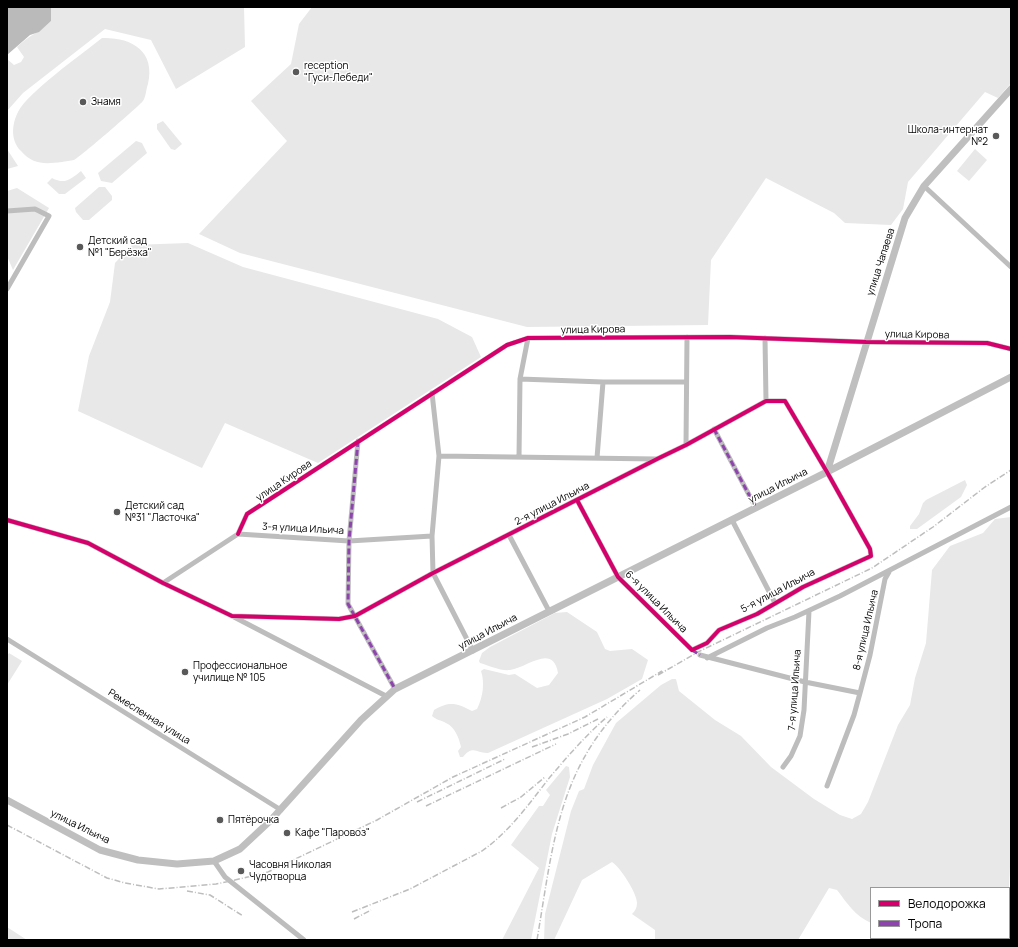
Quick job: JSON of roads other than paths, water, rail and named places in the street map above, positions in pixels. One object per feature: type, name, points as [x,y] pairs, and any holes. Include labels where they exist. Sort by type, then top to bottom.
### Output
[{"type":"main road","name":"улица Чапаева","points":[[828,472],[866,342],[905,218],[924,186],[1011,89]]},
{"type":"main road","name":"улица Ильича","points":[[7,800],[100,850],[138,860],[177,864],[214,861],[227,856],[240,848],[270,822],[361,720],[395,689],[828,472],[1011,377]]},
{"type":"street","points":[[924,186],[1011,267]]},
{"type":"street","points":[[7,211],[35,209],[49,216],[7,289]]},
{"type":"street","points":[[686,445],[687,337]]},
{"type":"street","name":"улица Кирова","points":[[238,534],[247,514],[507,345],[528,338],[687,337],[866,342],[988,343],[1011,349]]},
{"type":"street","points":[[519,457],[520,378],[528,338]]},
{"type":"street","points":[[765,338],[766,401],[785,402],[828,472]]},
{"type":"street","points":[[520,378],[603,382],[686,382]]},
{"type":"street","points":[[598,458],[603,382]]},
{"type":"street","points":[[432,393],[438,456],[432,536],[433,573],[473,651]]},
{"type":"street","name":"2-я улица Ильича","points":[[7,520],[88,543],[163,583],[232,616],[339,619],[355,616],[433,573],[686,445],[766,401]]},
{"type":"street","points":[[714,429],[756,508]]},
{"type":"street","points":[[358,441],[349,540],[348,604],[395,689]]},
{"type":"street","points":[[438,456],[657,459]]},
{"type":"street","name":"5-я улица Ильича","points":[[692,650],[707,643],[719,630],[757,614],[803,587],[870,556],[870,549],[828,472]]},
{"type":"street","name":"6-я улица Ильича","points":[[577,500],[618,577],[692,650]]},
{"type":"street","points":[[707,658],[767,628],[809,611],[890,571],[935,545],[1011,507]]},
{"type":"street","points":[[732,520],[775,603]]},
{"type":"street","points":[[163,583],[238,534]]},
{"type":"street","name":"3-я улица Ильича","points":[[238,534],[349,540],[432,536]]},
{"type":"street","points":[[509,535],[549,611]]},
{"type":"street","name":"8-я улица Ильича","points":[[860,693],[870,655],[885,578],[890,571]]},
{"type":"street","name":"7-я улица Ильича","points":[[783,767],[791,756],[800,736],[804,710],[809,611]]},
{"type":"street","points":[[232,616],[386,696]]},
{"type":"street","name":"Ремесленная улица","points":[[7,639],[281,810]]},
{"type":"street","points":[[700,655],[805,682],[860,693],[827,786]]},
{"type":"street","points":[[214,861],[225,877],[304,940]]},
{"type":"railway","points":[[658,675],[698,652],[872,568],[933,527],[985,487],[1011,470]]},
{"type":"railway","points":[[7,825],[107,878],[125,883],[159,889],[216,884],[231,881],[268,872],[377,820],[453,777],[585,717],[662,671]]},
{"type":"railway","points":[[537,940],[555,836],[564,804],[576,774],[592,745],[613,717],[640,690]]},
{"type":"railway","points":[[352,912],[410,889],[482,851],[510,826],[570,754],[607,717]]},
{"type":"railway","points":[[532,747],[568,734],[598,719]]},
{"type":"railway","points":[[426,806],[556,744]]},
{"type":"railway","points":[[417,802],[505,759]]},
{"type":"railway","points":[[501,808],[521,797],[545,777]]},
{"type":"railway","points":[[262,876],[304,874]]},
{"type":"railway","points":[[187,891],[210,895],[243,916]]},
{"type":"railway","points":[[354,919],[371,910]]},
{"type":"place","name":"reception \"Гуси-Лебеди\"","points":[[296,72]]},
{"type":"place","name":"Знамя","points":[[83,102]]},
{"type":"place","name":"Школа-интернат №2","points":[[996,136]]},
{"type":"place","name":"Детский сад №1 \"Берёзка\"","points":[[80,247]]},
{"type":"place","name":"Детский сад №31 \"Ласточка\"","points":[[117,512]]},
{"type":"place","name":"Профессиональное училище № 105","points":[[185,672]]},
{"type":"place","name":"Пятёрочка","points":[[220,820]]},
{"type":"place","name":"Кафе \"Паровоз\"","points":[[287,833]]},
{"type":"place","name":"Часовня Николая Чудотворца","points":[[241,871]]}]
